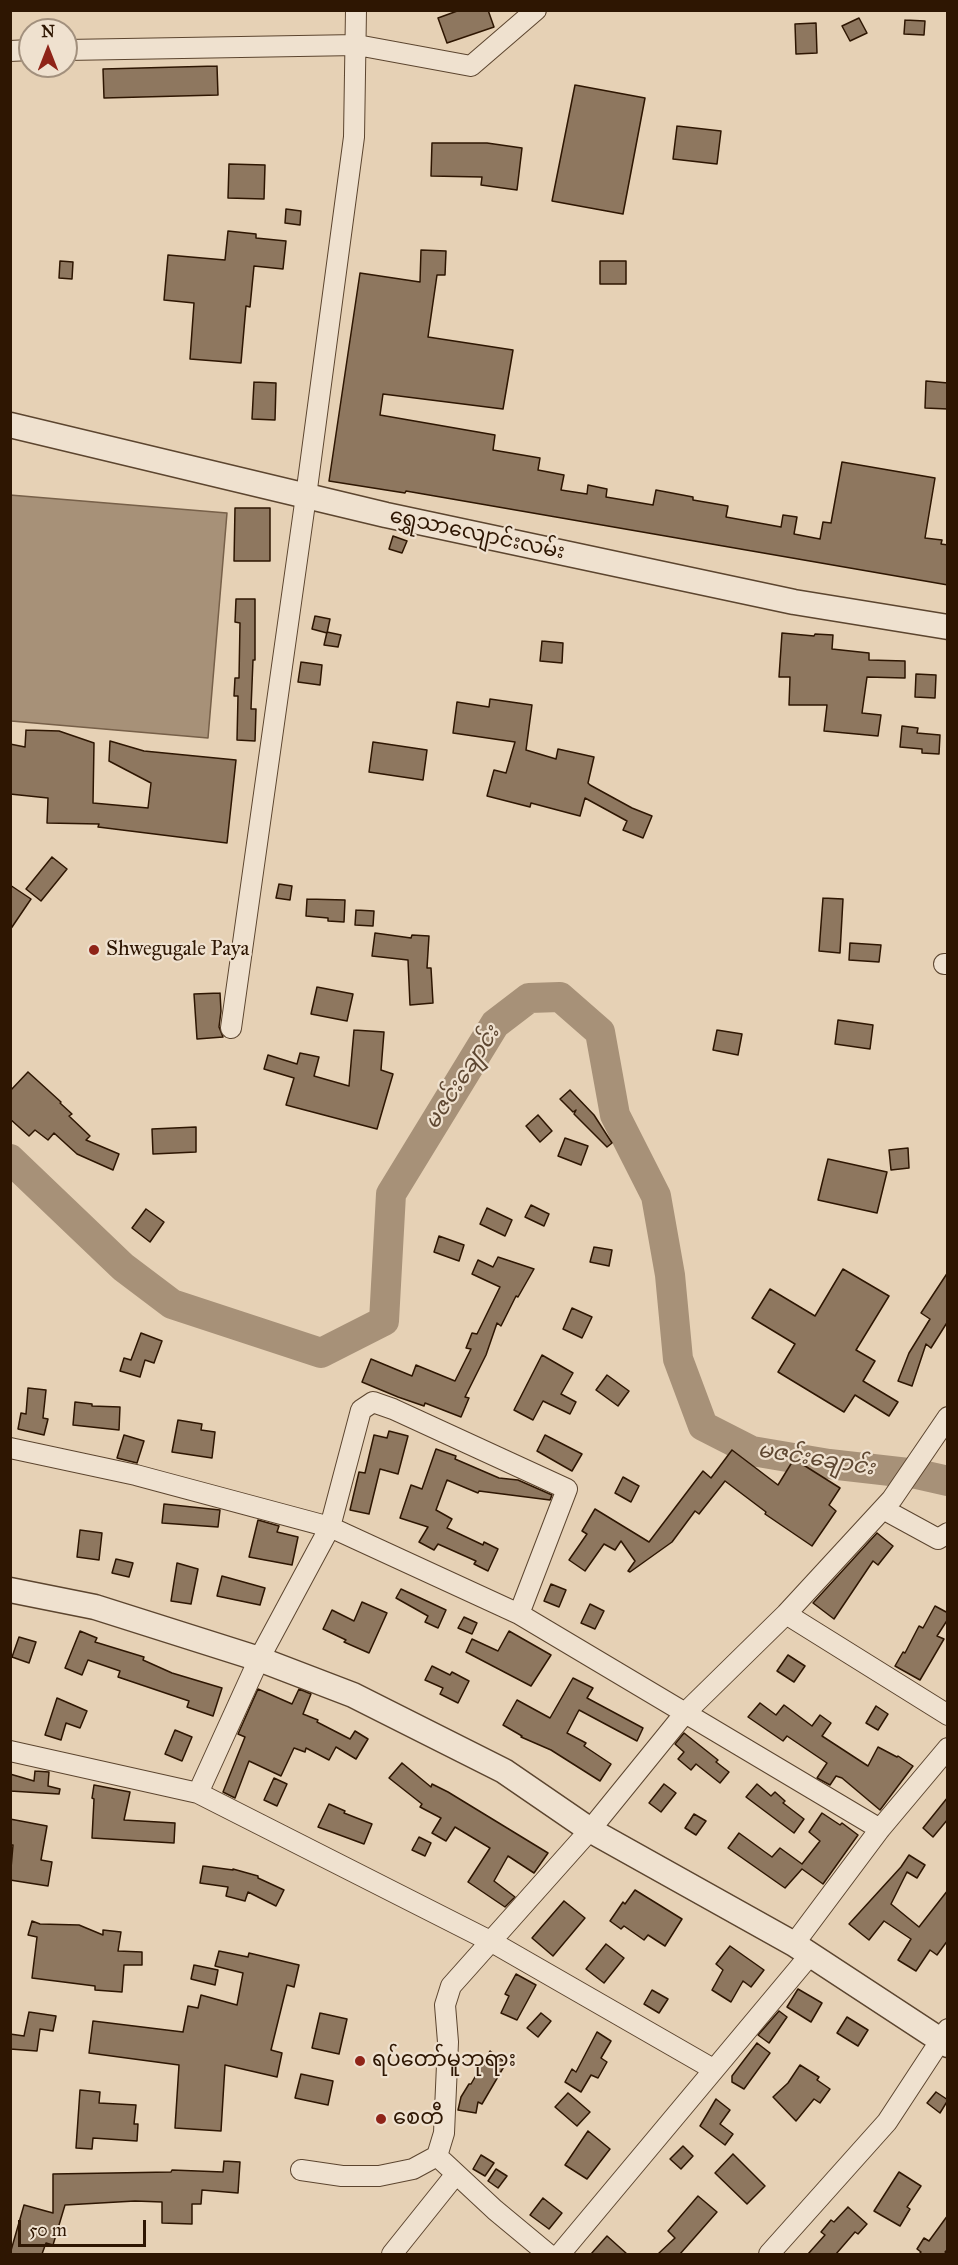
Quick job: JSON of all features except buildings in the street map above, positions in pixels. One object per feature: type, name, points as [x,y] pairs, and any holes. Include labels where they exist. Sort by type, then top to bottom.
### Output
[{"type":"street","points":[[231,1028],[354,137],[356,10]]},
{"type":"street","points":[[78,50],[357,45],[471,66],[536,10]]},
{"type":"street","name":"ရွှေသာလျောင်းလမ်း","points":[[10,425],[397,518],[794,603],[948,627]]},
{"type":"street","points":[[198,1793],[259,1659],[330,1527],[361,1410],[373,1402],[567,1489],[519,1614]]},
{"type":"street","points":[[301,2170],[342,2175],[379,2176],[413,2169],[437,2156],[444,2133],[448,2042],[445,2005],[451,1986],[590,1830],[685,1713],[786,1614],[888,1504],[948,1417]]},
{"type":"street","points":[[10,1448],[136,1475],[330,1527],[519,1614],[880,1829]]},
{"type":"street","points":[[888,1504],[938,1539],[948,1533]]},
{"type":"street","points":[[10,1590],[95,1607],[259,1659],[353,1695],[504,1772],[590,1830],[802,1949],[944,2038],[887,2122],[769,2254]]},
{"type":"street","points":[[786,1614],[948,1715]]},
{"type":"street","points":[[560,2254],[713,2069],[802,1949],[880,1829],[948,1748]]},
{"type":"street","points":[[10,1751],[198,1793],[492,1942],[713,2069]]},
{"type":"street","points":[[437,2156],[548,2254]]},
{"type":"street","points":[[392,2254],[456,2174]]},
{"type":"shaded area","points":[[10,495],[227,513],[208,738],[11,721]]},
{"type":"waterway","name":"မဇင်းချောင်း","points":[[10,1159],[123,1267],[172,1304],[321,1353],[384,1321],[391,1194],[495,1024],[529,998],[560,997],[600,1032],[615,1115],[656,1196],[670,1275],[678,1359],[703,1426],[752,1451],[829,1464],[917,1474],[948,1481]]},
{"type":"place","name":"Shwegugale Paya","points":[[94,950]]},
{"type":"place","name":"ရပ်တော်မူဘုရား","points":[[360,2061]]},
{"type":"place","name":"စေတီ","points":[[381,2119]]}]
